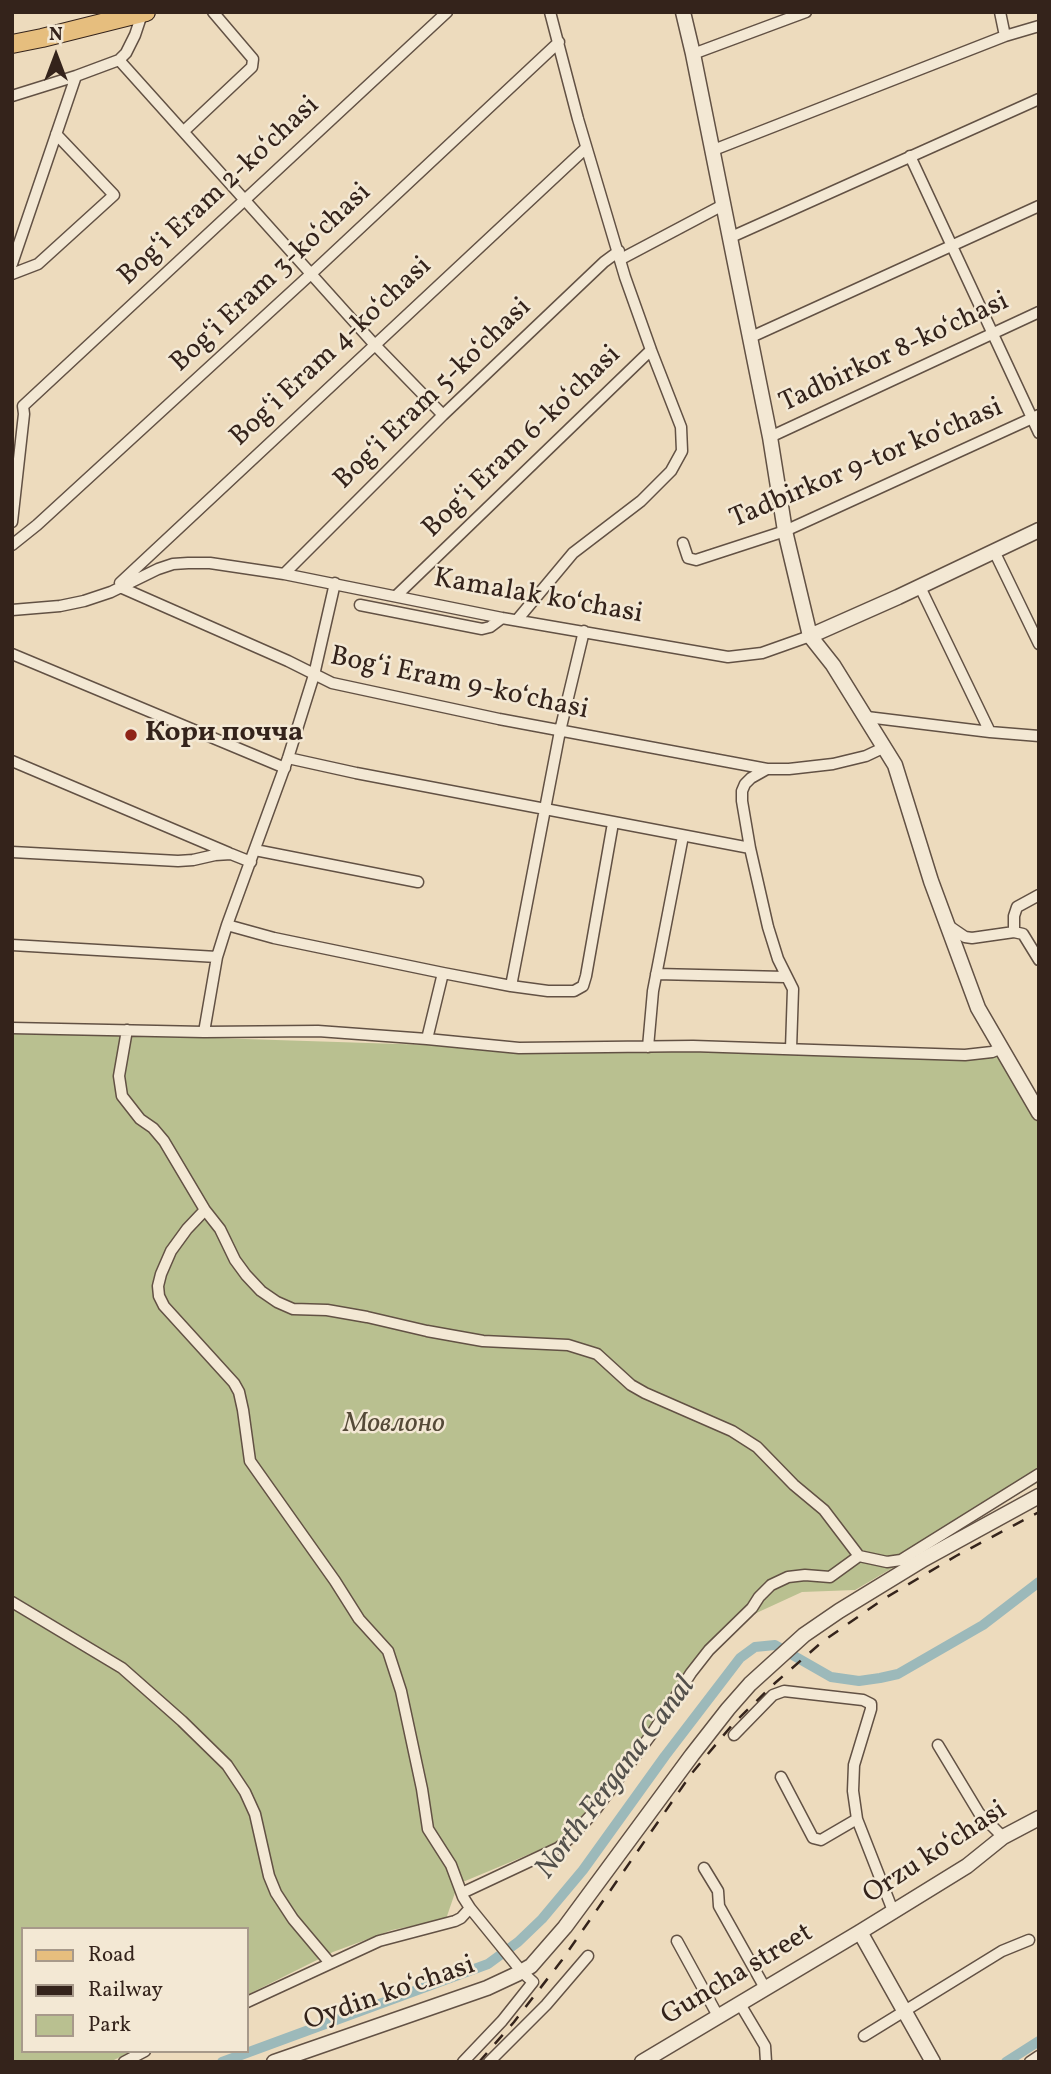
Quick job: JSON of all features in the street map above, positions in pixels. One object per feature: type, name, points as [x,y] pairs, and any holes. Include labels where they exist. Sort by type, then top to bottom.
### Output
[{"type":"main road","points":[[12,44],[144,13]]},
{"type":"street","points":[[184,131],[252,67],[253,59],[213,12]]},
{"type":"street","name":"Bogʻi Eram 2-koʻchasi","points":[[18,406],[447,12]]},
{"type":"street","points":[[517,620],[573,553],[641,501],[671,471],[682,450],[681,427],[651,350],[586,148],[550,12]]},
{"type":"street","points":[[682,12],[693,54],[770,438],[785,531],[810,636],[833,665],[895,765],[946,924],[978,1008],[1039,1114]]},
{"type":"street","points":[[693,54],[806,12]]},
{"type":"street","points":[[1000,12],[1005,36]]},
{"type":"street","points":[[12,96],[119,60],[126,52],[144,13]]},
{"type":"street","points":[[711,151],[1005,36],[1039,26]]},
{"type":"street","name":"Bogʻi Eram 3-koʻchasi","points":[[12,545],[56,509],[312,274],[559,42]]},
{"type":"street","points":[[119,60],[374,344],[443,415]]},
{"type":"street","points":[[12,264],[76,76]]},
{"type":"street","points":[[729,238],[1039,99]]},
{"type":"street","points":[[12,274],[38,264],[114,195],[56,134]]},
{"type":"street","name":"Bogʻi Eram 4-koʻchasi","points":[[115,589],[586,148]]},
{"type":"street","points":[[909,156],[992,334],[1035,417],[1039,433]]},
{"type":"street","name":"Bogʻi Eram 5-koʻchasi","points":[[284,574],[443,415],[594,271],[620,255],[723,205]]},
{"type":"street","points":[[749,338],[1039,206]]},
{"type":"street","name":"Tadbirkor 8-koʻchasi","points":[[770,438],[1039,312]]},
{"type":"street","name":"Bogʻi Eram 6-koʻchasi","points":[[396,596],[651,350]]},
{"type":"street","points":[[12,522],[24,414],[18,406]]},
{"type":"street","name":"Tadbirkor 9-tor koʻchasi","points":[[683,543],[688,558],[696,560],[785,531],[1035,417]]},
{"type":"street","name":"Kamalak koʻchasi","points":[[12,610],[60,606],[115,589],[173,564],[210,563],[335,583],[502,618],[728,657],[762,653],[810,636],[1039,530]]},
{"type":"street","points":[[994,551],[1039,644]]},
{"type":"street","points":[[115,589],[314,675],[335,583]]},
{"type":"street","points":[[920,587],[990,732]]},
{"type":"street","points":[[359,605],[482,629],[490,627],[502,618]]},
{"type":"street","points":[[511,986],[560,731],[584,631]]},
{"type":"street","points":[[12,654],[287,763],[356,773],[750,848]]},
{"type":"street","name":"Bogʻi Eram 9-koʻchasi","points":[[204,1032],[217,957],[287,763],[314,675],[332,684],[560,731],[767,769],[833,764],[866,756],[885,747]]},
{"type":"street","points":[[867,718],[1039,736]]},
{"type":"street","points":[[12,761],[251,862]]},
{"type":"street","points":[[767,769],[751,778],[743,791],[750,848],[768,927],[794,997],[791,1049]]},
{"type":"street","points":[[227,925],[511,986],[574,991],[583,986],[586,976],[613,822]]},
{"type":"street","points":[[648,1046],[656,974],[683,836]]},
{"type":"street","points":[[255,850],[418,882]]},
{"type":"street","points":[[12,852],[178,861],[231,854]]},
{"type":"street","points":[[1014,932],[1017,907],[1039,895]]},
{"type":"street","points":[[946,924],[965,937],[1014,932],[1023,934],[1039,960]]},
{"type":"street","points":[[12,945],[217,957]]},
{"type":"street","points":[[428,1038],[443,973]]},
{"type":"street","points":[[656,974],[785,976]]},
{"type":"street","points":[[12,1028],[204,1032],[318,1031],[428,1038],[519,1048],[693,1046],[965,1055],[1002,1048]]},
{"type":"street","points":[[127,1031],[119,1076],[122,1096],[140,1119],[153,1128],[164,1141],[246,1275],[276,1302],[293,1309],[327,1310],[483,1341],[568,1345],[597,1354],[631,1385],[732,1432],[757,1447],[794,1485],[824,1510],[859,1556],[887,1562],[901,1560],[1039,1474]]},
{"type":"street","points":[[205,1209],[171,1251],[161,1274],[159,1296],[164,1306],[234,1383],[243,1410],[250,1461],[359,1619],[388,1651],[401,1691],[428,1829],[451,1864],[470,1908],[533,1982],[502,2021],[463,2062]]},
{"type":"street","name":"Oydin koʻchasi","points":[[274,2062],[487,1987],[541,1956],[728,1709],[750,1684],[804,1635],[839,1611],[924,1559],[1039,1496]]},
{"type":"street","points":[[462,1893],[558,1848],[569,1839],[593,1812],[653,1732],[709,1650],[752,1608],[771,1585],[788,1577],[830,1577],[859,1556]]},
{"type":"street","points":[[12,1601],[122,1668],[227,1765],[245,1792],[255,1814],[276,1893],[293,1919],[330,1963]]},
{"type":"street","points":[[734,1735],[773,1695],[784,1691],[867,1701],[871,1704],[854,1765],[853,1791],[857,1819],[893,1912]]},
{"type":"street","points":[[938,1745],[979,1813],[1003,1837]]},
{"type":"street","points":[[781,1777],[816,1839],[821,1840],[857,1819]]},
{"type":"street","name":"Orzu koʻchasi","points":[[860,1932],[967,1866],[1003,1837],[1039,1818]]},
{"type":"street","points":[[704,1868],[718,1891],[719,1906],[765,1988]]},
{"type":"street","points":[[248,2002],[379,1941],[461,1918],[470,1908]]},
{"type":"street","points":[[860,1932],[933,2062]]},
{"type":"street","name":"Guncha street","points":[[642,2062],[860,1932]]},
{"type":"street","points":[[864,2036],[1002,1951],[1029,1940]]},
{"type":"street","points":[[677,1941],[718,2017]]},
{"type":"street","points":[[489,2062],[546,2005],[588,1956]]},
{"type":"street","points":[[740,2004],[765,2046],[766,2062]]},
{"type":"street","points":[[124,2062],[141,2053]]},
{"type":"street","points":[[1030,2062],[1039,2056]]},
{"type":"green space","name":"Мовлоно","points":[[12,1034],[584,1050],[1000,1053],[1039,1107],[1039,1482],[855,1590],[802,1592],[739,1621],[698,1656],[587,1830],[458,1884],[446,1919],[392,1930],[333,1952],[248,1994],[248,1927],[21,1927],[21,2053],[128,2053],[110,2062],[12,2062]]},
{"type":"waterway","name":"North Fergana Canal","points":[[248,2052],[488,1964],[518,1942],[542,1919],[583,1870],[740,1658],[755,1647],[775,1645],[831,1677],[859,1681],[898,1674],[983,1625],[1039,1582]]},
{"type":"waterway","points":[[1006,2062],[1039,2041]]},
{"type":"waterway","name":"North Fergana Canal","points":[[222,2062],[246,2053]]},
{"type":"railway","points":[[479,2062],[562,1960],[692,1773],[733,1724],[822,1642],[882,1600],[956,1556],[1039,1512]]},
{"type":"place","name":"Кори почча","points":[[131,735]]}]
